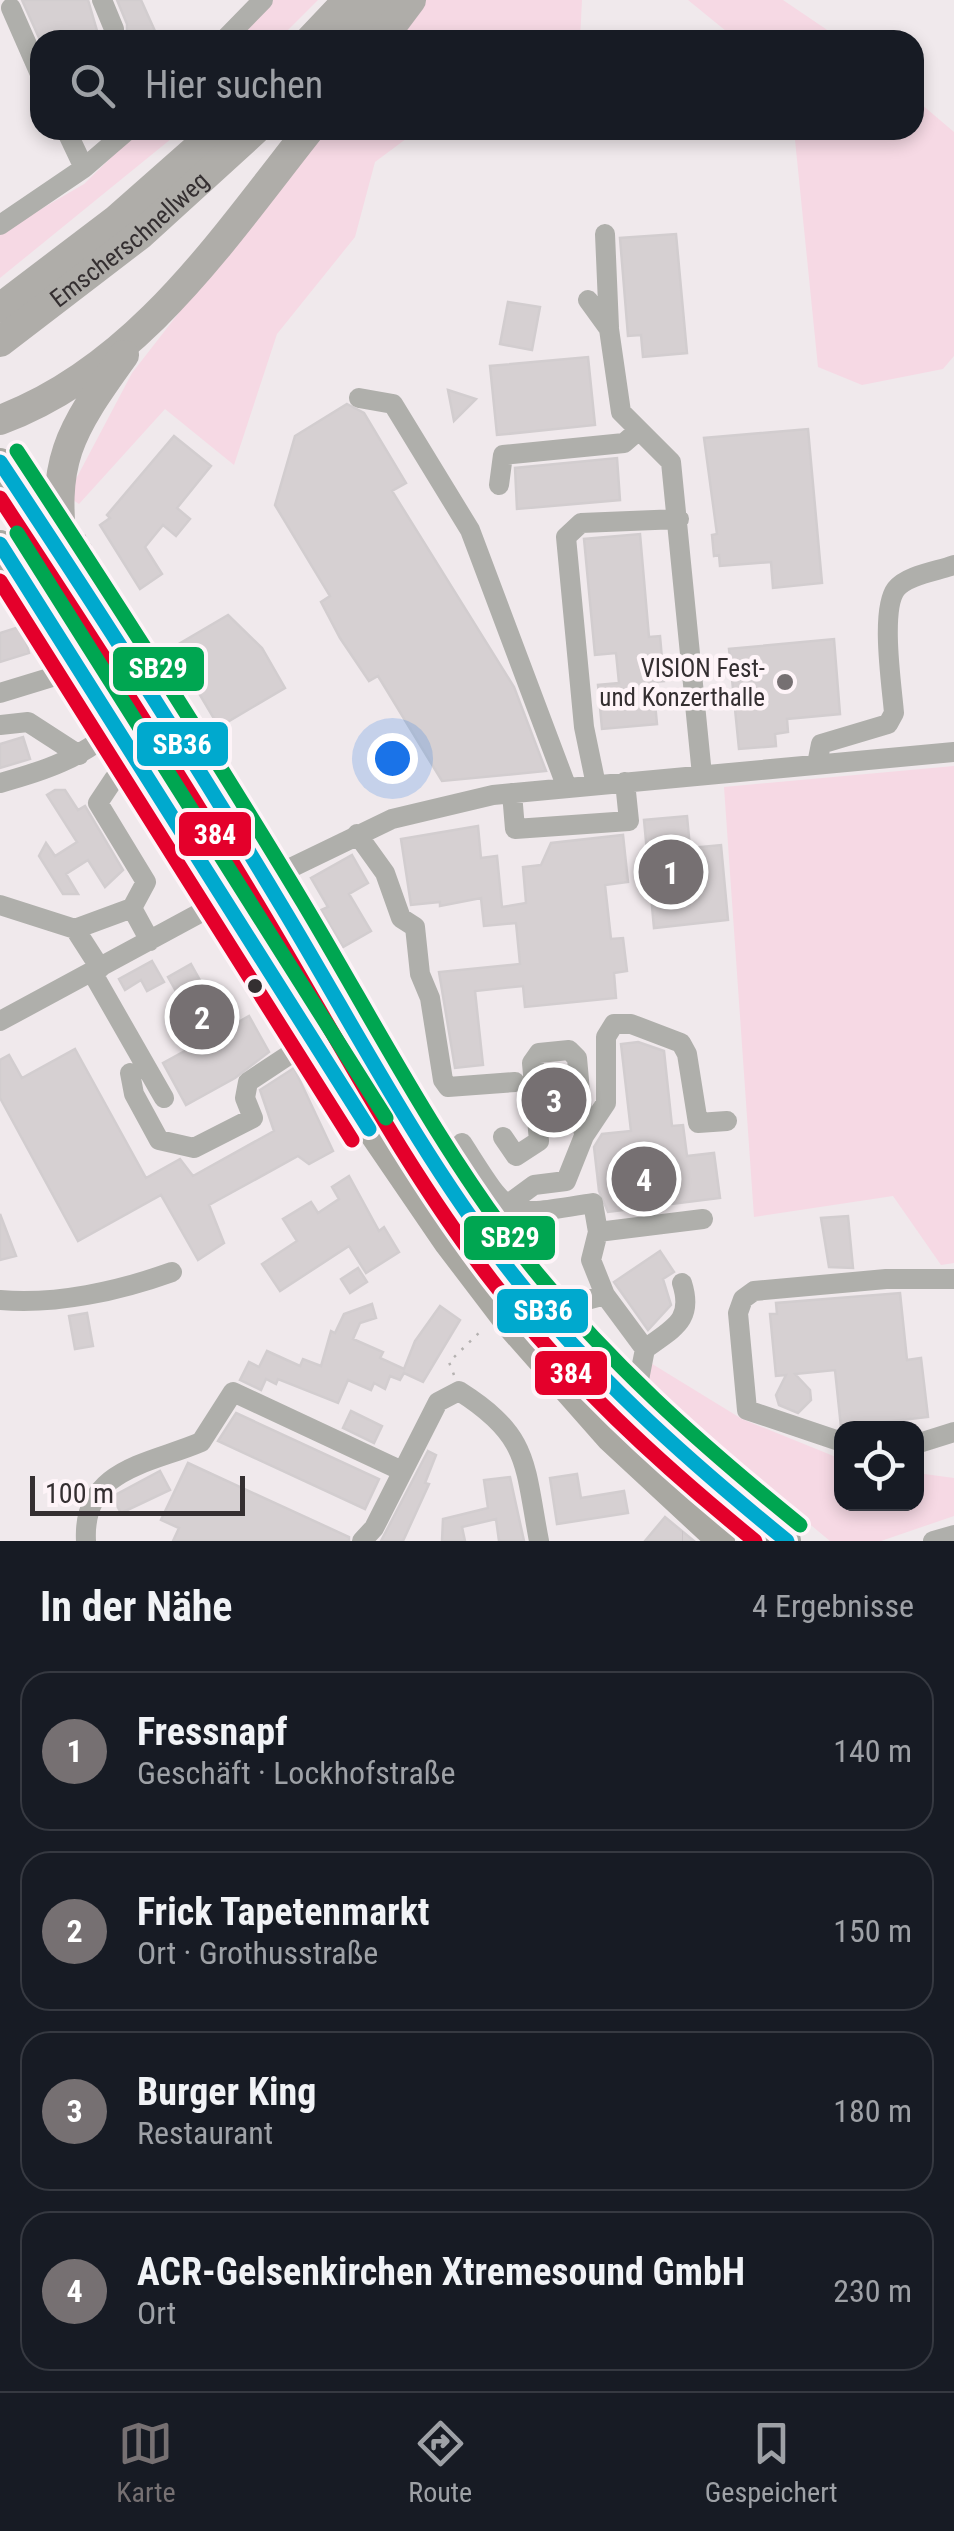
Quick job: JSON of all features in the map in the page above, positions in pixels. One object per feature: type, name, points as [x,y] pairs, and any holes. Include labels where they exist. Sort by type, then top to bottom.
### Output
[{"type":"highway","points":[[320,30],[348,0]]},
{"type":"highway","points":[[353,30],[381,0]]},
{"type":"highway","points":[[388,30],[411,0]]},
{"type":"highway","name":"Emscherschnellweg","points":[[0,308],[116,220],[207,140]]},
{"type":"highway","name":"Emscherschnellweg","points":[[0,342],[142,234],[245,140]]},
{"type":"highway","points":[[64,559],[59,472],[73,432],[138,334],[190,278],[301,140]]},
{"type":"highway","points":[[0,420],[56,392],[138,334]]},
{"type":"main road","points":[[0,462],[280,880],[416,1135],[473,1220],[542,1312],[641,1416],[787,1541]]},
{"type":"main road","points":[[0,544],[138,758],[310,1041],[398,1172],[512,1327],[610,1438],[721,1541]]},
{"type":"street","points":[[102,0],[114,30]]},
{"type":"street","points":[[234,30],[263,0]]},
{"type":"street","points":[[11,8],[30,51]]},
{"type":"street","points":[[71,140],[84,168]]},
{"type":"street","points":[[0,225],[84,168],[116,140]]},
{"type":"street","points":[[605,234],[609,330],[621,412],[672,462],[702,775]]},
{"type":"street","points":[[588,300],[609,330]]},
{"type":"street","points":[[358,398],[394,404],[470,530],[567,788]]},
{"type":"street","points":[[499,485],[504,455],[624,443],[639,430]]},
{"type":"street","points":[[596,785],[584,728],[566,536],[581,523],[679,519]]},
{"type":"street","points":[[817,764],[820,744],[888,724],[894,713],[889,640],[892,596],[906,581],[954,565]]},
{"type":"street","points":[[0,693],[62,674],[74,661]]},
{"type":"street","points":[[0,724],[28,722],[78,754]]},
{"type":"street","points":[[0,780],[35,773],[78,754],[117,726]]},
{"type":"street","points":[[0,1021],[224,900],[280,880],[357,834],[446,804],[625,782],[954,752]]},
{"type":"street","points":[[0,905],[75,929],[132,908],[146,882],[98,803],[114,779],[138,758]]},
{"type":"street","points":[[512,794],[516,829],[629,821],[625,782]]},
{"type":"street","points":[[357,834],[385,872],[401,918],[415,926],[420,974],[430,998],[443,1080],[448,1087],[459,1088],[515,1082]]},
{"type":"street","points":[[132,908],[150,941]]},
{"type":"street","points":[[75,929],[164,1098]]},
{"type":"street","points":[[473,1220],[504,1207],[534,1185],[566,1181],[584,1136],[606,1104],[606,1037],[614,1024],[668,1035],[681,1043],[688,1054],[698,1123],[727,1121]]},
{"type":"street","points":[[130,1073],[134,1094],[158,1140],[194,1148],[253,1118],[245,1098],[248,1082],[310,1041]]},
{"type":"street","points":[[516,1156],[539,1141],[532,1063],[539,1053],[569,1050],[577,1058],[584,1136]]},
{"type":"street","points":[[503,1137],[534,1185]]},
{"type":"street","points":[[462,1144],[504,1207],[526,1214],[593,1203],[598,1232],[590,1260],[605,1295],[645,1349]]},
{"type":"street","points":[[598,1232],[703,1220]]},
{"type":"street","points":[[0,1300],[31,1302],[140,1284],[172,1272]]},
{"type":"street","points":[[834,1439],[747,1410],[738,1313],[743,1299],[754,1291],[886,1279],[954,1279]]},
{"type":"street","points":[[641,1416],[636,1394],[645,1349],[684,1318],[688,1300],[682,1283]]},
{"type":"street","points":[[542,1312],[605,1295]]},
{"type":"street","points":[[362,1541],[374,1528],[400,1470],[438,1402],[458,1391],[494,1413],[514,1439],[524,1464],[538,1541]]},
{"type":"street","points":[[86,1541],[85,1517],[105,1486],[139,1461],[201,1442],[233,1392],[400,1470]]},
{"type":"street","points":[[924,1441],[954,1432]]},
{"type":"street","points":[[933,1541],[954,1535]]},
{"type":"path","points":[[58,506],[77,520],[276,852]]},
{"type":"path","points":[[280,880],[387,1044]]},
{"type":"path","points":[[458,1391],[450,1362],[487,1324]]},
{"type":"shaded area","points":[[272,0],[318,0],[288,30],[241,30]]},
{"type":"shaded area","points":[[423,0],[582,0],[580,30],[399,30]]},
{"type":"shaded area","points":[[688,0],[783,0],[827,30],[725,30]]},
{"type":"shaded area","points":[[924,106],[954,132],[954,356],[943,369],[862,385],[818,367],[795,140],[924,140]]},
{"type":"shaded area","points":[[129,140],[170,140],[0,278],[0,233],[84,184]]},
{"type":"shaded area","points":[[313,140],[405,140],[375,162],[355,237],[277,334],[234,465],[165,409],[79,504],[67,496],[132,373]]},
{"type":"shaded area","points":[[954,766],[954,1263],[941,1265],[893,1196],[754,1217],[724,787]]},
{"type":"shaded area","points":[[649,1362],[742,1419],[834,1456],[834,1511],[924,1511],[924,1474],[954,1478],[954,1516],[881,1541],[830,1541],[646,1388]]},
{"type":"building","points":[[22,0],[88,0],[97,30],[36,30]]},
{"type":"building","points":[[117,0],[141,0],[154,30],[127,30]]},
{"type":"building","points":[[676,234],[687,353],[643,357],[641,335],[628,336],[620,238]]},
{"type":"building","points":[[508,302],[540,307],[532,350],[500,344]]},
{"type":"building","points":[[588,357],[595,425],[497,435],[490,366]]},
{"type":"building","points":[[448,390],[476,399],[454,421]]},
{"type":"building","points":[[347,404],[364,413],[406,483],[392,491],[514,687],[546,771],[442,781],[378,676],[369,681],[340,638],[321,602],[330,596],[275,505],[295,436]]},
{"type":"building","points":[[808,429],[822,583],[773,588],[771,562],[720,566],[719,555],[714,556],[712,535],[717,534],[704,438]]},
{"type":"building","points":[[174,436],[211,466],[177,508],[190,519],[176,536],[163,525],[145,547],[162,574],[140,589],[100,525],[110,518],[107,515]]},
{"type":"building","points":[[617,458],[620,500],[517,509],[515,468]]},
{"type":"building","points":[[640,534],[649,637],[660,636],[664,681],[653,682],[657,724],[602,729],[598,685],[619,683],[616,653],[595,655],[584,539]]},
{"type":"building","points":[[228,615],[262,648],[285,688],[219,727],[172,648]]},
{"type":"building","points":[[22,626],[29,653],[0,662],[0,633]]},
{"type":"building","name":"VISION Fest- und Konzerthalle","points":[[834,639],[840,714],[787,719],[788,732],[775,734],[776,746],[739,749],[729,649]]},
{"type":"building","points":[[23,737],[30,759],[0,768],[0,744]]},
{"type":"building","points":[[65,790],[78,810],[85,806],[123,870],[105,887],[88,860],[66,874],[78,894],[63,894],[39,856],[46,843],[55,856],[77,842],[47,795]]},
{"type":"building","points":[[687,816],[690,848],[721,845],[728,920],[654,928],[644,820]]},
{"type":"building","points":[[478,826],[481,858],[497,856],[502,907],[526,903],[523,867],[541,865],[551,843],[623,835],[628,882],[605,885],[611,939],[623,938],[627,971],[614,973],[616,998],[525,1007],[523,986],[475,991],[483,1065],[455,1068],[439,972],[520,964],[516,923],[484,926],[481,898],[440,906],[440,902],[411,905],[401,839]]},
{"type":"building","points":[[352,855],[368,883],[349,894],[371,931],[343,947],[321,910],[328,907],[311,878]]},
{"type":"building","points":[[152,961],[164,982],[147,991],[141,980],[125,990],[119,979]]},
{"type":"building","points":[[191,964],[206,991],[212,988],[233,1025],[249,1016],[269,1052],[235,1078],[186,1105],[163,1063],[192,1047],[171,1010],[183,1004],[168,977]]},
{"type":"building","points":[[638,1042],[664,1051],[672,1126],[683,1125],[687,1156],[714,1153],[720,1198],[608,1212],[599,1191],[594,1147],[602,1134],[631,1131],[621,1044]]},
{"type":"building","points":[[75,1049],[146,1178],[180,1159],[193,1176],[274,1131],[260,1090],[294,1068],[333,1151],[309,1164],[298,1156],[209,1205],[224,1243],[198,1260],[161,1195],[78,1241],[0,1098],[0,1060],[9,1055],[22,1078]]},
{"type":"building","points":[[561,1070],[566,1130],[552,1132],[547,1071]]},
{"type":"building","points":[[349,1176],[379,1231],[384,1227],[399,1252],[366,1273],[349,1246],[280,1291],[262,1264],[297,1241],[283,1219],[311,1202],[318,1213],[339,1199],[332,1187]]},
{"type":"building","points":[[0,1214],[16,1256],[0,1260]]},
{"type":"building","points":[[848,1216],[853,1268],[829,1267],[821,1218]]},
{"type":"building","points":[[660,1251],[674,1272],[663,1279],[671,1305],[648,1330],[614,1282]]},
{"type":"building","points":[[358,1268],[367,1282],[350,1293],[341,1279]]},
{"type":"building","points":[[900,1293],[907,1360],[921,1358],[928,1417],[840,1421],[835,1370],[795,1374],[810,1390],[811,1400],[798,1413],[779,1405],[776,1395],[786,1375],[776,1376],[770,1314],[777,1314],[776,1303]]},
{"type":"building","points":[[372,1304],[376,1318],[360,1323],[353,1339],[383,1352],[380,1358],[404,1369],[415,1341],[440,1306],[460,1320],[423,1382],[404,1373],[400,1380],[390,1376],[385,1389],[374,1383],[371,1390],[348,1380],[338,1403],[278,1379],[276,1384],[266,1379],[261,1390],[240,1380],[249,1362],[259,1367],[267,1351],[300,1366],[303,1359],[321,1366],[331,1331],[335,1333],[344,1314]]},
{"type":"building","points":[[87,1313],[93,1346],[75,1349],[69,1316]]},
{"type":"building","points":[[351,1411],[382,1426],[374,1443],[343,1428]]},
{"type":"building","points":[[236,1413],[379,1479],[365,1509],[218,1441]]},
{"type":"building","points":[[428,1451],[436,1455],[425,1483],[429,1484],[403,1541],[381,1541]]},
{"type":"building","points":[[188,1463],[349,1537],[349,1541],[173,1541],[179,1528],[161,1520]]},
{"type":"building","points":[[160,1471],[170,1490],[121,1513],[113,1498]]},
{"type":"building","points":[[577,1474],[581,1498],[624,1491],[628,1513],[557,1524],[550,1478]]},
{"type":"building","points":[[510,1477],[524,1541],[499,1541],[496,1519],[462,1527],[465,1541],[442,1541],[443,1519],[488,1508],[484,1480]]},
{"type":"building","points":[[665,1517],[694,1541],[645,1541]]},
{"type":"transit line","name":"SB29","points":[[17,451],[234,790],[436,1129],[493,1215],[555,1294],[620,1365],[690,1432],[800,1525]]},
{"type":"transit line","name":"SB36","points":[[0,462],[182,743],[419,1139],[476,1225],[538,1305],[604,1378],[711,1478],[787,1541]]},
{"type":"transit line","name":"384","points":[[0,498],[172,765],[376,1108],[461,1239],[521,1317],[583,1386],[755,1541]]},
{"type":"transit line","name":"SB29","points":[[17,533],[386,1118]]},
{"type":"transit line","name":"SB36","points":[[0,544],[369,1129]]},
{"type":"transit line","name":"384","points":[[0,581],[352,1140]]},
{"type":"place","name":"VISION Fest- und Konzerthalle","points":[[785,682]]},
{"type":"place","name":"Fressnapf","points":[[671,872]]},
{"type":"place","name":"Frick Tapetenmarkt","points":[[202,1017]]},
{"type":"place","name":"Burger King","points":[[554,1100]]},
{"type":"place","name":"ACR-Gelsenkirchen Xtremesound GmbH","points":[[644,1179]]}]
